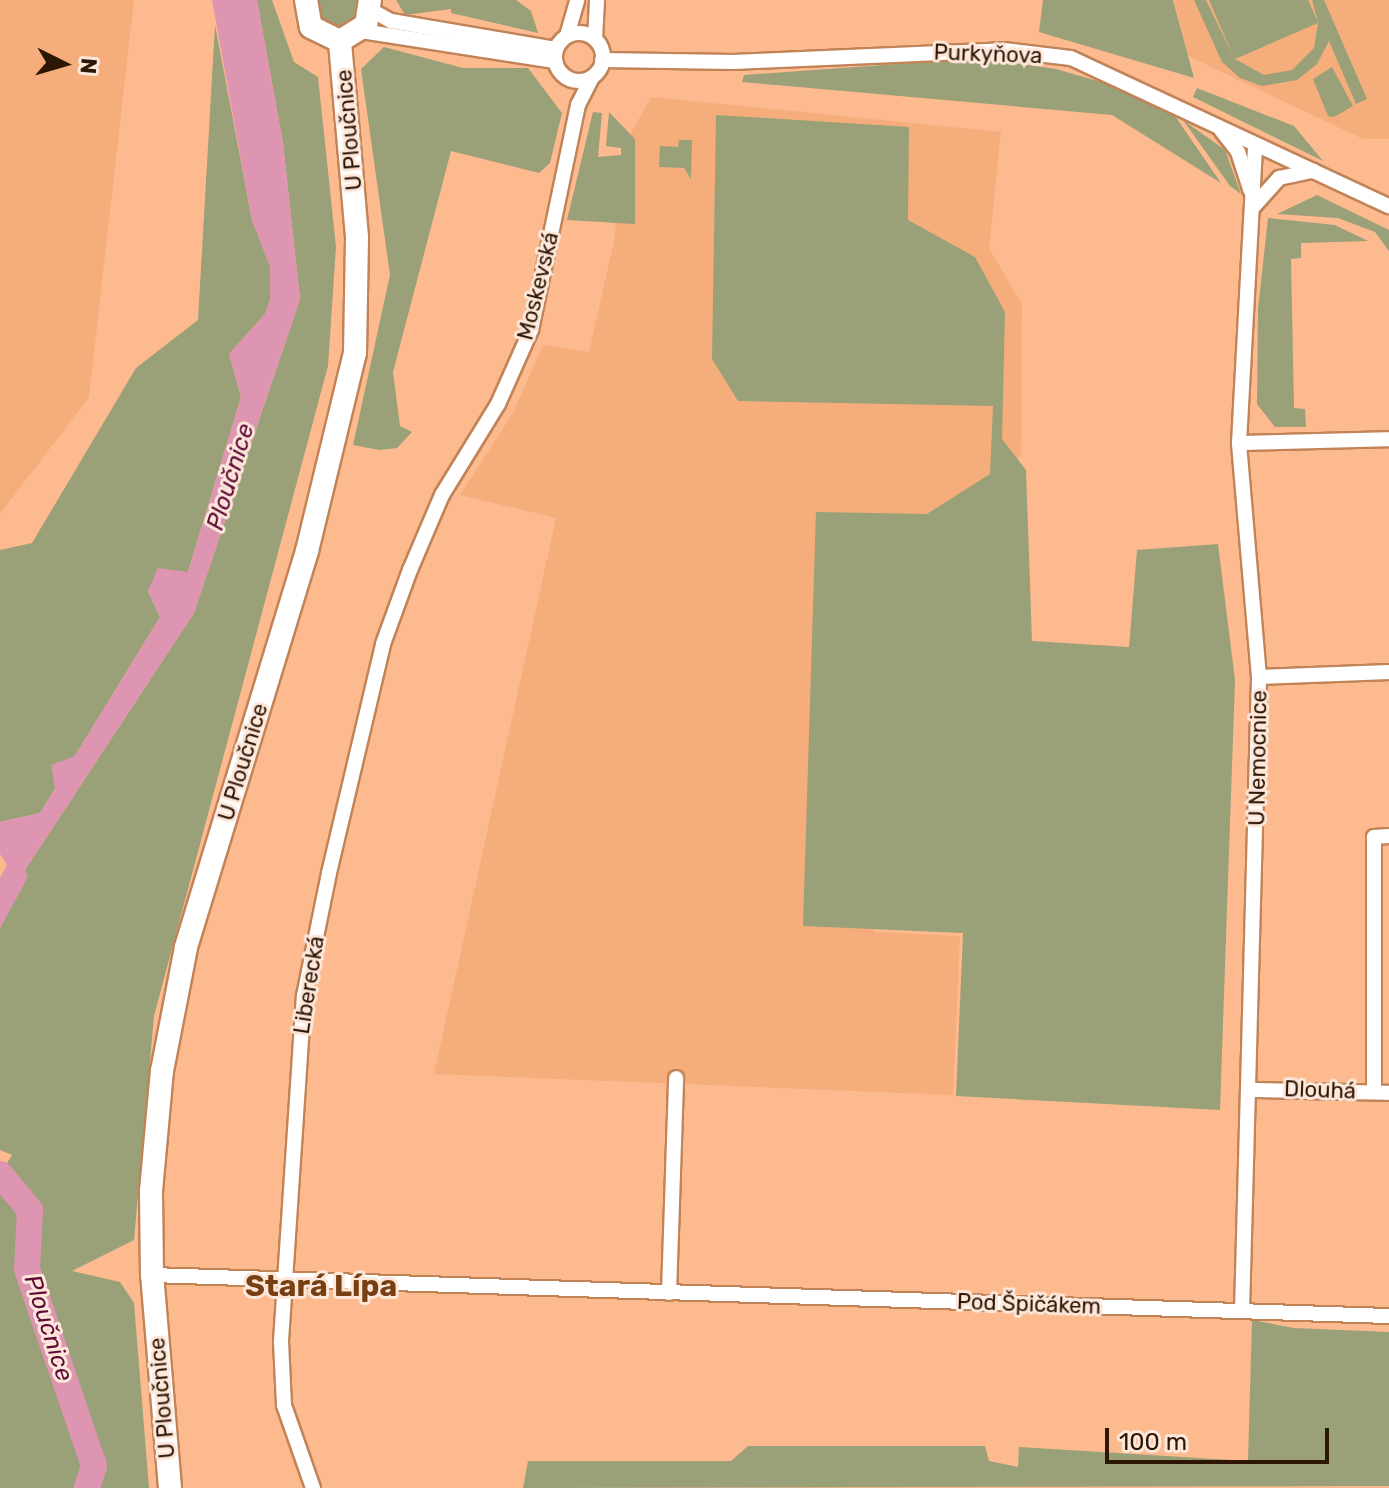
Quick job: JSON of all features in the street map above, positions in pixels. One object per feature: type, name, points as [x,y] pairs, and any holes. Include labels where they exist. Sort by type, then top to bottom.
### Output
[{"type":"main road","name":"U Ploučnice","points":[[170,1488],[152,1275],[151,1191],[173,1005],[201,896],[307,551],[355,353],[357,224],[351,36],[311,27],[306,0]]},
{"type":"main road","points":[[351,36],[370,5]]},
{"type":"street","points":[[556,55],[567,36],[577,0]]},
{"type":"street","points":[[564,75],[578,80],[592,77],[602,60],[595,39],[597,0]]},
{"type":"street","points":[[370,5],[391,21],[556,55]]},
{"type":"street","points":[[567,36],[587,34],[595,39]]},
{"type":"street","points":[[351,36],[556,55]]},
{"type":"street","name":"Purkyňova","points":[[602,60],[733,62],[1004,50],[1057,56],[1120,78],[1389,206]]},
{"type":"street","points":[[556,55],[578,105]]},
{"type":"street","name":"Moskevská","points":[[442,495],[498,404],[531,330],[578,105],[592,77]]},
{"type":"street","name":"U Nemocnice","points":[[1218,125],[1238,152],[1254,206]]},
{"type":"street","name":"U Nemocnice","points":[[1242,1311],[1251,1090],[1259,677],[1239,443],[1255,144]]},
{"type":"street","points":[[1254,206],[1279,178],[1313,171]]},
{"type":"street","points":[[1239,443],[1389,439]]},
{"type":"street","name":"Liberecká","points":[[313,1488],[284,1405],[283,1283],[303,1010],[329,873],[383,644],[442,495]]},
{"type":"street","points":[[1259,677],[1389,672]]},
{"type":"street","points":[[1382,1092],[1374,837],[1389,836]]},
{"type":"street","points":[[669,1293],[676,1078]]},
{"type":"street","name":"Dlouhá","points":[[1251,1090],[1382,1092]]},
{"type":"street","name":"Pod Špičákem","points":[[152,1275],[283,1283],[1389,1316]]},
{"type":"shaded area","points":[[0,0],[134,0],[89,397],[0,514]]},
{"type":"shaded area","points":[[1174,0],[1389,0],[1389,139],[1363,139],[1188,56]]},
{"type":"shaded area","points":[[651,97],[1001,132],[989,248],[1022,304],[1021,453],[883,675],[874,932],[960,936],[953,1095],[434,1074],[556,518],[460,495],[513,413],[543,345],[589,352],[614,241],[626,142]]},
{"type":"green space","points":[[257,0],[272,0],[294,62],[318,77],[336,247],[328,366],[154,1016],[134,1240],[72,1271],[120,1282],[134,1303],[149,1488],[0,1488],[0,1174],[12,1155],[0,1150],[0,928],[27,877],[25,870],[194,613],[300,299],[283,143]]},
{"type":"green space","points":[[316,0],[359,0],[357,19],[335,29],[318,18]]},
{"type":"green space","points":[[396,0],[516,0],[531,11],[538,33],[451,13],[451,9],[405,15]]},
{"type":"green space","points":[[1043,0],[1173,0],[1194,78],[1039,32]]},
{"type":"green space","points":[[1194,0],[1206,0],[1234,58],[1209,0],[1308,0],[1318,22],[1312,0],[1324,0],[1367,99],[1356,104],[1329,41],[1317,64],[1297,80],[1262,86],[1240,78],[1222,62]],"holes":[[[1318,23],[1314,48],[1292,70],[1264,75],[1235,59]]]},
{"type":"green space","points":[[215,25],[252,220],[270,266],[270,300],[265,314],[229,354],[241,397],[188,572],[148,591],[160,617],[40,813],[0,822],[0,550],[32,543],[136,368],[198,320]]},
{"type":"green space","points":[[384,47],[463,68],[528,68],[562,113],[550,163],[539,173],[451,151],[393,372],[400,426],[412,432],[397,448],[379,450],[353,445],[390,275],[361,69]]},
{"type":"green space","points":[[981,58],[1056,69],[1115,86],[1173,113],[1221,183],[1112,115],[742,82],[744,75]]},
{"type":"green space","points":[[1332,67],[1353,106],[1334,117],[1328,116],[1313,79]]},
{"type":"green space","points":[[1197,88],[1294,126],[1323,161],[1193,97]]},
{"type":"green space","points":[[593,112],[602,113],[598,157],[621,155],[621,148],[606,146],[609,112],[635,139],[635,224],[567,220]]},
{"type":"green space","points":[[716,115],[909,127],[908,220],[975,257],[1005,312],[1002,439],[1026,470],[1032,641],[1129,647],[1137,550],[1218,544],[1235,680],[1220,1110],[956,1096],[963,933],[803,926],[816,512],[927,514],[990,474],[993,406],[738,401],[712,359]]},
{"type":"green space","points":[[1183,120],[1225,150],[1241,194],[1230,186]]},
{"type":"green space","points":[[679,140],[692,140],[691,179],[684,168],[659,167],[660,146],[678,147]]},
{"type":"green space","points":[[1317,195],[1389,230],[1389,251],[1375,232],[1338,218],[1277,214]]},
{"type":"green space","points":[[1268,218],[1335,225],[1368,241],[1301,243],[1301,258],[1291,259],[1294,408],[1305,409],[1306,427],[1275,427],[1257,404],[1258,309]]},
{"type":"green space","points":[[1252,1320],[1294,1328],[1389,1332],[1389,1486],[523,1488],[528,1461],[731,1461],[748,1446],[985,1446],[989,1461],[1018,1467],[1019,1447],[1248,1461]]},
{"type":"water","points":[[212,0],[257,0],[283,143],[300,299],[194,613],[25,870],[28,877],[0,928],[0,878],[7,865],[0,854],[0,822],[40,813],[55,789],[51,765],[75,756],[160,617],[148,591],[158,568],[188,572],[241,397],[229,354],[265,314],[270,300],[270,266],[252,221]]},
{"type":"waterway","name":"Ploučnice","points":[[0,1174],[30,1210],[27,1269],[94,1466],[87,1488]]},
{"type":"district","name":"Stará Lípa","points":[[321,1286]]}]
